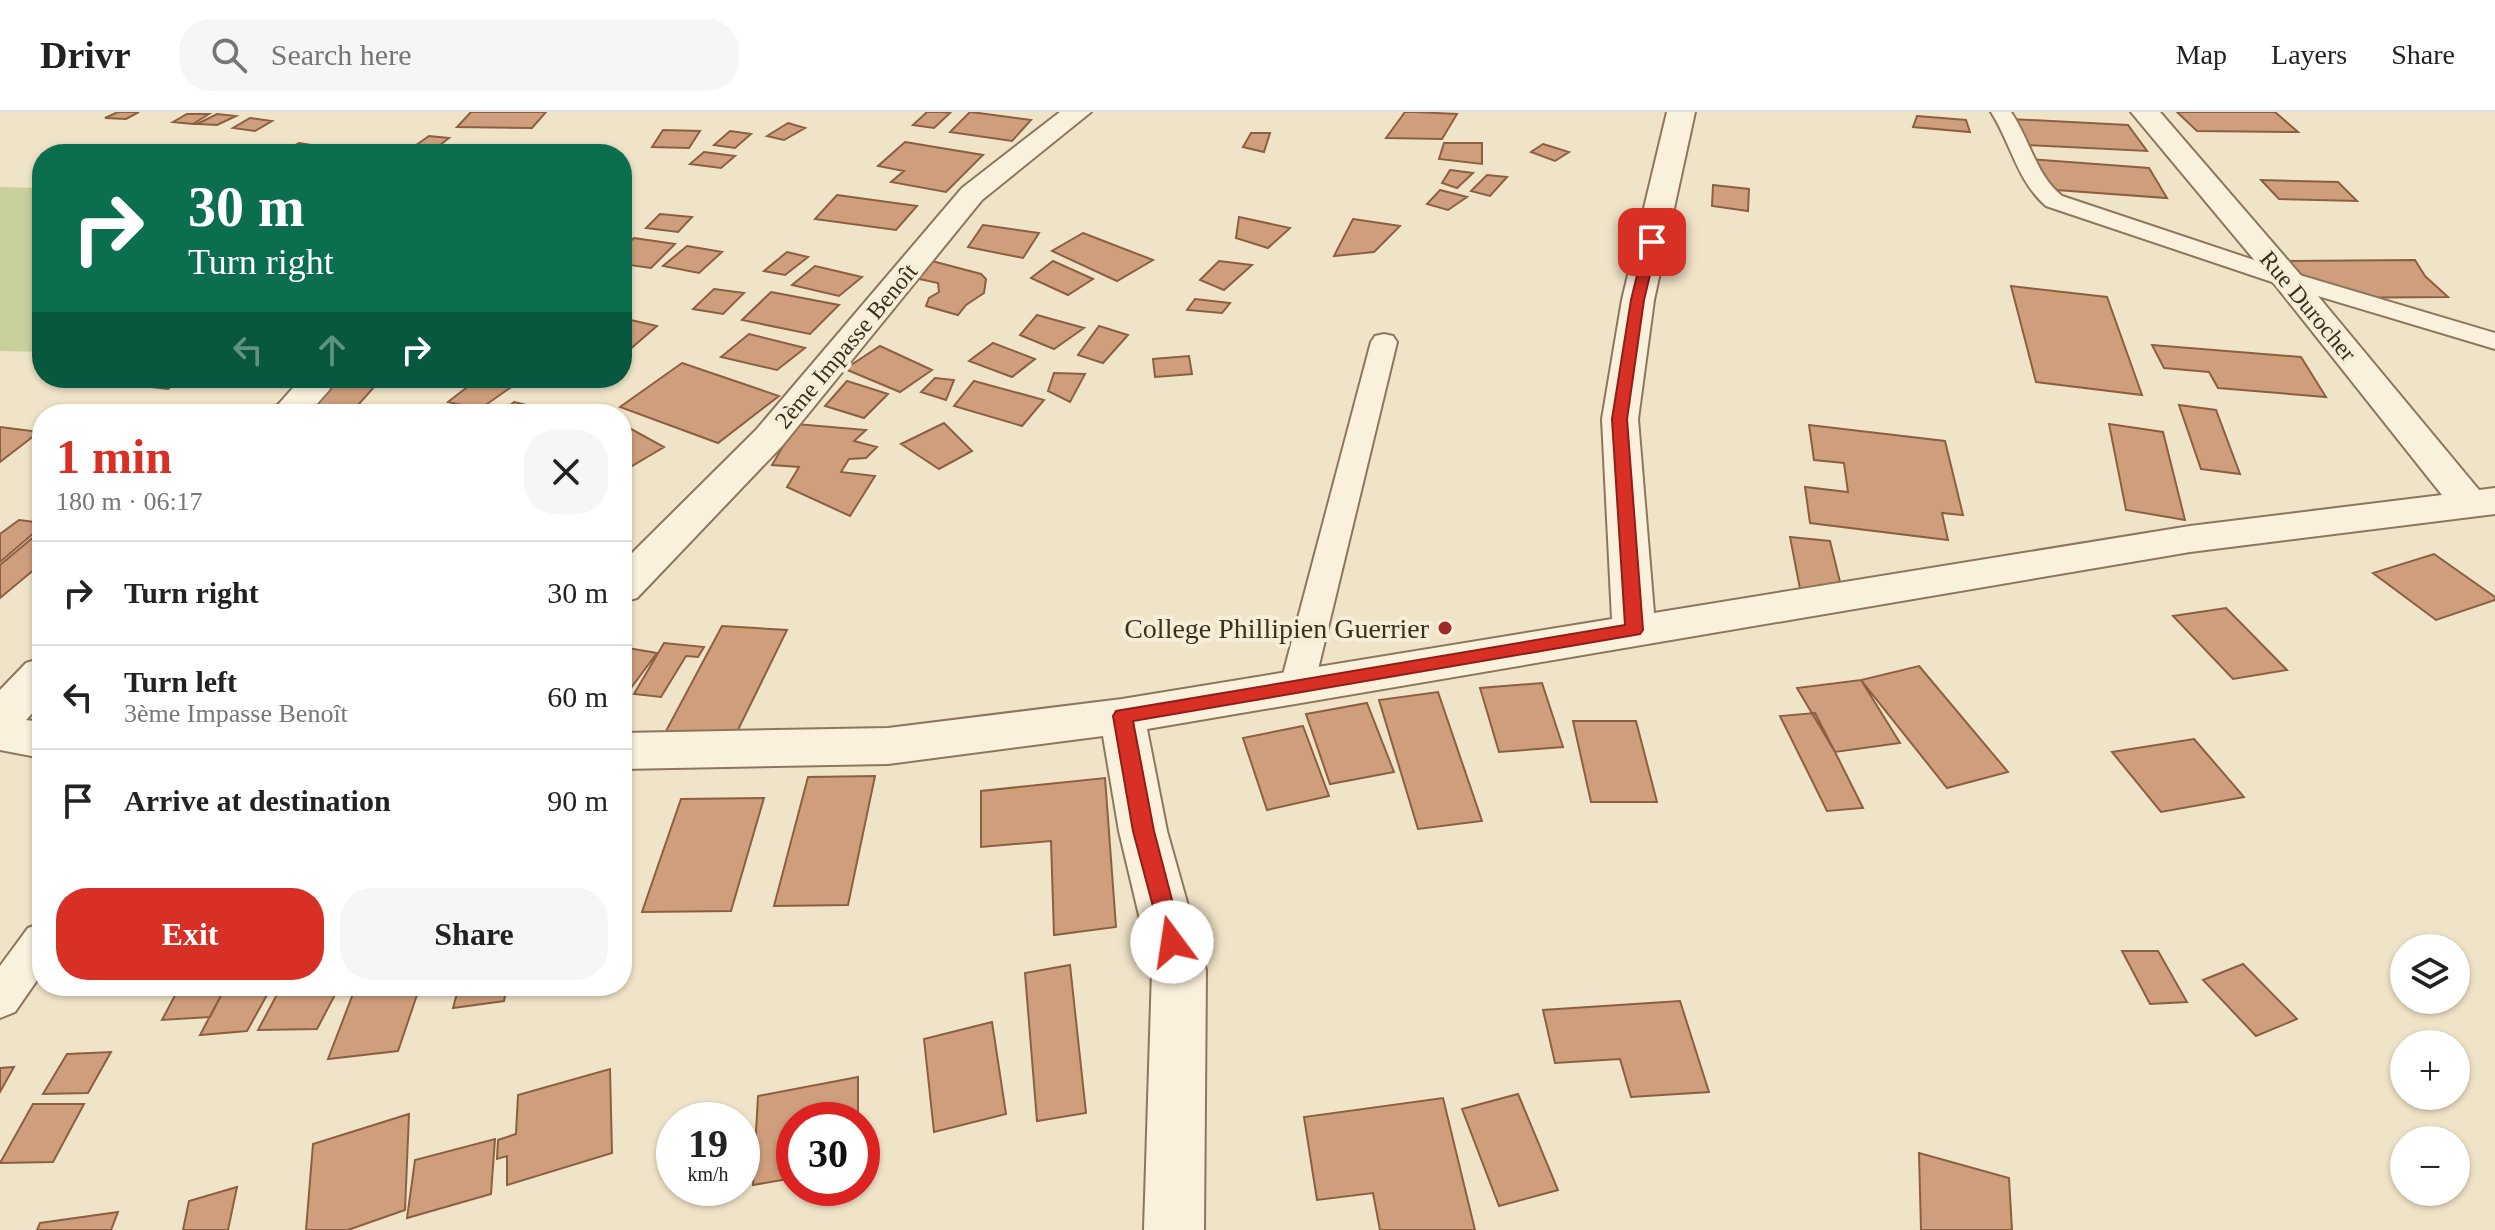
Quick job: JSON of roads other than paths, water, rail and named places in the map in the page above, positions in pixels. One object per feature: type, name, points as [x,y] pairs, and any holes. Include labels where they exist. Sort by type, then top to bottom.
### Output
[{"type":"street","name":"2ème Impasse Benoît","points":[[632,578],[769,438],[972,194],[1077,112]]},
{"type":"street","points":[[1634,630],[1620,419],[1638,300],[1681,112]]},
{"type":"street","name":"Rue Durocher","points":[[2145,112],[2481,502]]},
{"type":"street","points":[[632,751],[888,746],[1122,716],[2190,539],[2481,502]]},
{"type":"street","points":[[0,719],[32,685]]},
{"type":"street","points":[[1122,716],[1143,831],[1179,970],[1174,1230]]},
{"type":"street","points":[[0,733],[32,738]]},
{"type":"lane","points":[[2001,112],[2020,145],[2037,188],[2054,201],[2287,279],[2495,341]]},
{"type":"lane","points":[[1297,686],[1384,342]]},
{"type":"lane","points":[[0,999],[32,954]]},
{"type":"place","name":"College Phillipien Guerrier","points":[[1445,628]]}]
